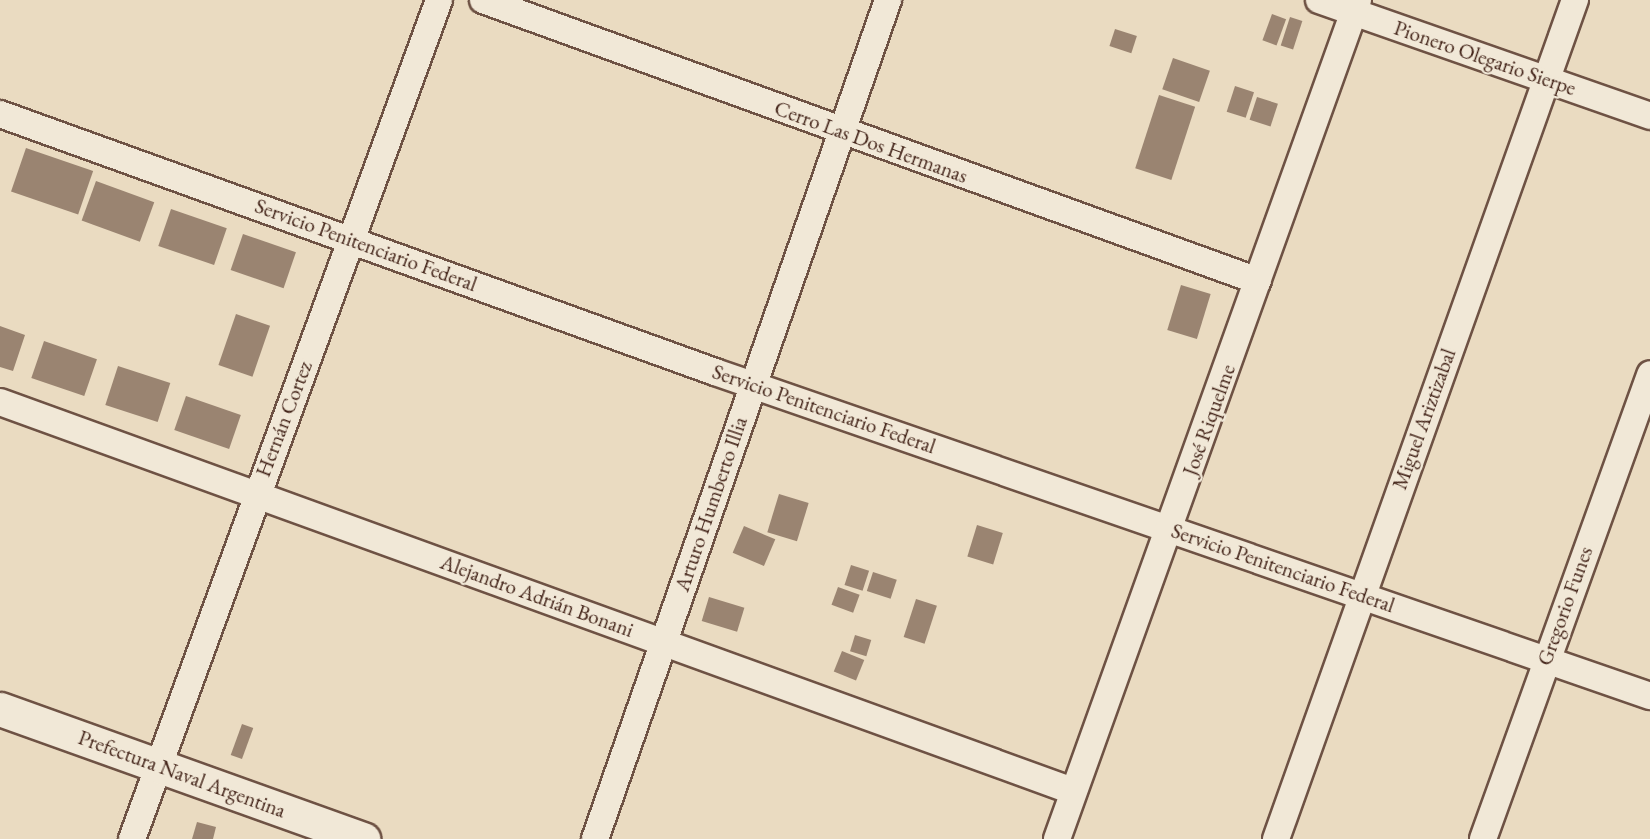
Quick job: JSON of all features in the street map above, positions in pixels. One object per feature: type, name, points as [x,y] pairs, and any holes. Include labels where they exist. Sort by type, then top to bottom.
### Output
[{"type":"main road","name":"Prefectura Naval Argentina","points":[[0,709],[363,839]]},
{"type":"street","name":"Hernán Cortez","points":[[132,839],[256,494],[439,0]]},
{"type":"street","name":"Cerro Las Dos Hermanas","points":[[483,0],[1258,281]]},
{"type":"street","name":"Arturo Humberto Illia","points":[[595,839],[840,131],[888,0]]},
{"type":"street","name":"Pionero Olegario Sierpe","points":[[1319,0],[1355,6],[1650,116]]},
{"type":"street","name":"Miguel Ariztizabal","points":[[1276,839],[1360,596],[1575,0]]},
{"type":"street","name":"José Riquelme","points":[[1057,839],[1170,529],[1355,6]]},
{"type":"street","name":"Servicio Penitenciario Federal","points":[[0,114],[753,384],[1650,696]]},
{"type":"street","name":"Gregorio Funes","points":[[1483,839],[1545,660],[1650,374]]},
{"type":"street","name":"Alejandro Adrián Bonani","points":[[0,402],[1073,791]]},
{"type":"building","points":[[1272,14],[1286,19],[1277,45],[1262,40]]},
{"type":"building","points":[[1290,17],[1302,21],[1293,50],[1281,46]]},
{"type":"building","points":[[1115,29],[1137,36],[1131,53],[1109,46]]},
{"type":"building","points":[[1173,58],[1210,71],[1199,102],[1162,89]]},
{"type":"building","points":[[1235,86],[1254,92],[1246,118],[1227,112]]},
{"type":"building","points":[[1159,95],[1195,107],[1171,180],[1135,168]]},
{"type":"building","points":[[1257,97],[1278,104],[1271,127],[1250,120]]},
{"type":"building","points":[[26,148],[93,171],[78,215],[11,191]]},
{"type":"building","points":[[96,181],[154,202],[140,242],[82,220]]},
{"type":"building","points":[[171,209],[227,228],[214,265],[158,246]]},
{"type":"building","points":[[243,234],[296,252],[284,288],[231,270]]},
{"type":"building","points":[[1181,285],[1211,294],[1197,339],[1167,330]]},
{"type":"building","points":[[236,314],[270,326],[252,377],[218,365]]},
{"type":"building","points":[[0,326],[25,335],[13,371],[0,367]]},
{"type":"building","points":[[44,341],[97,359],[84,396],[31,378]]},
{"type":"building","points":[[118,366],[170,383],[158,422],[105,405]]},
{"type":"building","points":[[186,396],[241,415],[229,449],[174,430]]},
{"type":"building","points":[[779,494],[809,503],[797,541],[767,532]]},
{"type":"building","points":[[977,525],[1003,533],[993,564],[967,557]]},
{"type":"building","points":[[744,526],[775,539],[764,566],[733,553]]},
{"type":"building","points":[[851,565],[869,571],[863,591],[845,585]]},
{"type":"building","points":[[873,572],[897,580],[891,599],[867,591]]},
{"type":"building","points":[[838,587],[860,595],[853,613],[832,605]]},
{"type":"building","points":[[709,597],[744,608],[737,632],[702,621]]},
{"type":"building","points":[[916,599],[937,606],[925,644],[904,637]]},
{"type":"building","points":[[855,635],[871,640],[866,656],[850,651]]},
{"type":"building","points":[[842,651],[864,660],[856,680],[834,671]]},
{"type":"building","points":[[242,724],[253,728],[242,759],[231,755]]},
{"type":"building","points":[[197,822],[216,827],[213,839],[192,839]]}]
